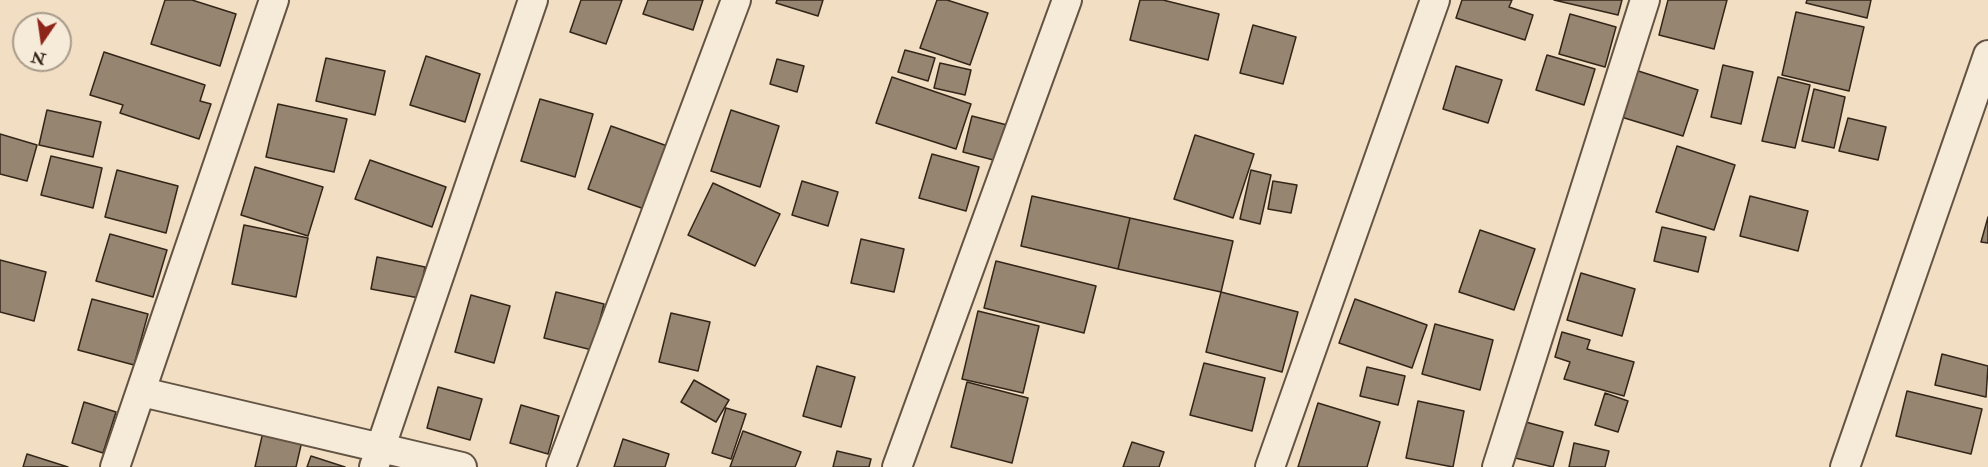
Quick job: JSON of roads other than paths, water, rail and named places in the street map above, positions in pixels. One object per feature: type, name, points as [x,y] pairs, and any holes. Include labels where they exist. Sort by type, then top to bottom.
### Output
[{"type":"street","points":[[115,467],[274,0]]},
{"type":"street","points":[[377,457],[533,0]]},
{"type":"street","points":[[561,467],[736,0]]},
{"type":"street","points":[[897,467],[1067,0]]},
{"type":"street","points":[[1270,467],[1435,0]]},
{"type":"street","points":[[1497,467],[1645,0]]},
{"type":"street","points":[[1845,467],[1988,55]]},
{"type":"street","points":[[142,392],[377,457],[462,467]]}]
